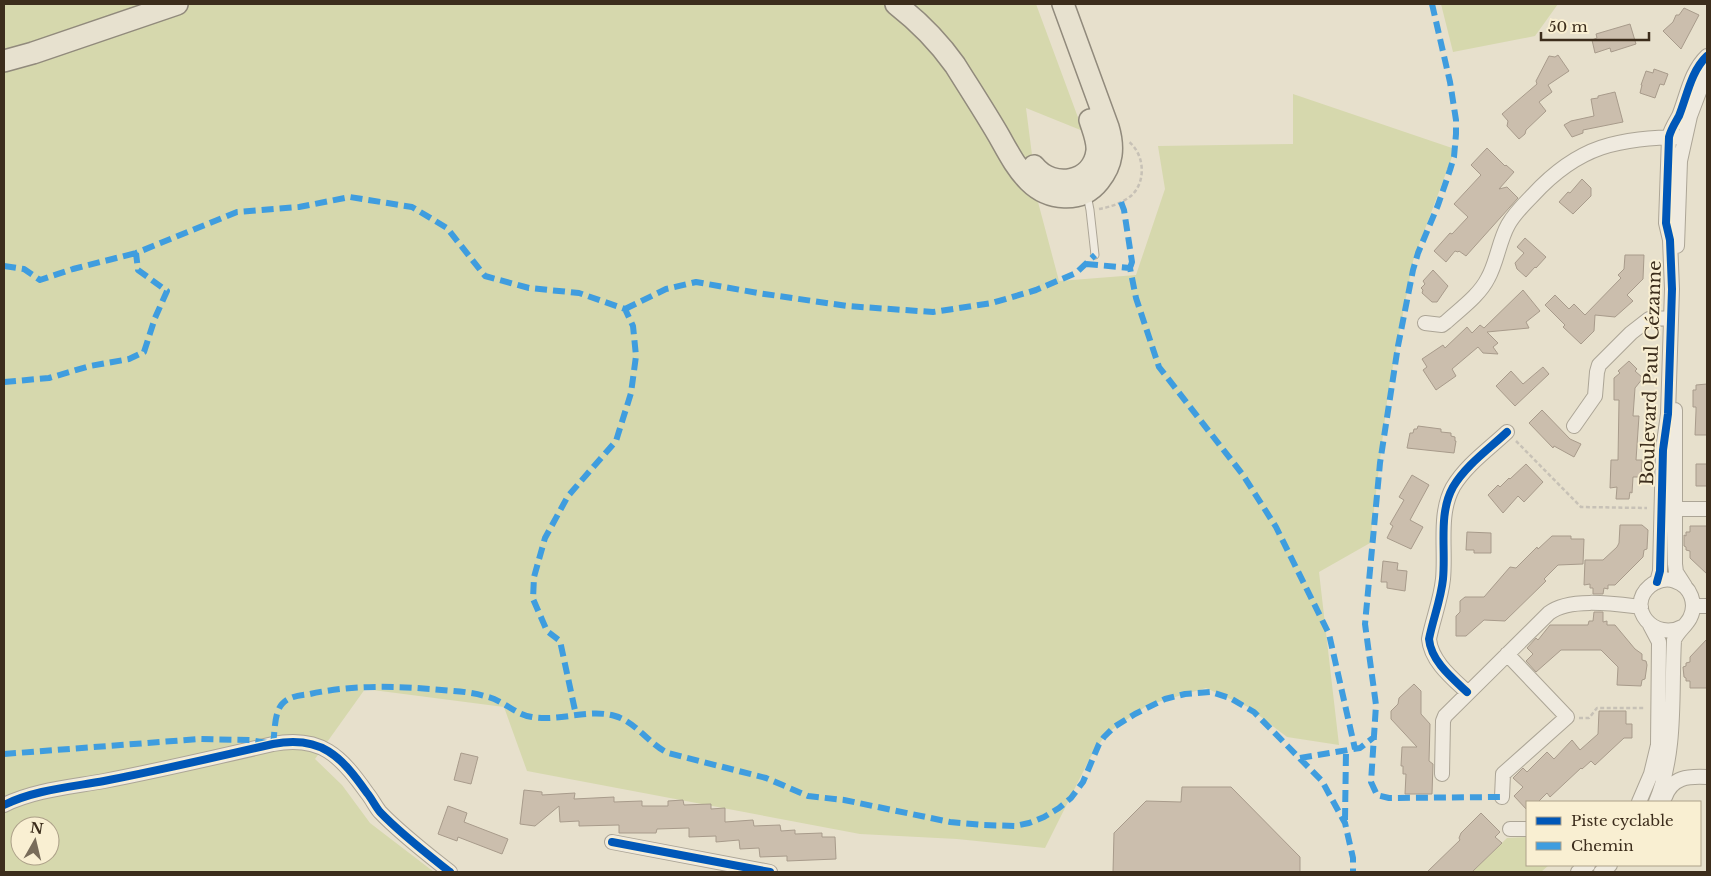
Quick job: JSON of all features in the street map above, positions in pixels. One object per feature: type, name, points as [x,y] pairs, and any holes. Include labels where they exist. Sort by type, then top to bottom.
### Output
[{"type":"main road","points":[[4,49],[141,4]]},
{"type":"main road","points":[[4,61],[177,4]]},
{"type":"main road","points":[[896,4],[915,19],[944,49],[1014,162],[1028,180],[1043,192],[1067,197],[1086,193],[1097,184],[1107,169],[1112,155],[1110,137],[1063,4]]},
{"type":"main road","points":[[915,4],[944,31],[965,56],[1038,171],[1048,178],[1057,181],[1068,181],[1086,193]]},
{"type":"main road","points":[[1048,4],[1097,143],[1097,151],[1086,193]]},
{"type":"street","name":"Boulevard Paul Cézanne","points":[[1657,582],[1660,571],[1663,450],[1668,414],[1672,289],[1670,240],[1666,223],[1669,137],[1670,130],[1679,114],[1695,73],[1707,56]]},
{"type":"street","name":"Boulevard Paul Cézanne","points":[[1672,289],[1676,262],[1678,184],[1684,137],[1694,103],[1707,71]]},
{"type":"street","points":[[1425,323],[1442,324],[1446,322],[1482,289],[1489,277],[1509,223],[1540,187],[1559,170],[1586,152],[1607,146],[1634,140],[1684,137]]},
{"type":"street","points":[[1574,426],[1595,396],[1599,365],[1631,332],[1650,319],[1671,318]]},
{"type":"street","name":"Boulevard Paul Cézanne","points":[[1669,371],[1676,391],[1675,564],[1676,572],[1685,586]]},
{"type":"street","points":[[1467,692],[1435,658],[1429,639],[1443,578],[1445,513],[1453,488],[1462,475],[1508,432]]},
{"type":"street","points":[[1674,509],[1707,509]]},
{"type":"street","points":[[1639,801],[1655,760],[1660,709],[1659,642],[1642,614],[1642,600],[1647,589],[1657,582],[1672,580],[1685,586],[1700,606],[1677,633],[1674,640],[1670,754],[1664,784],[1656,801]]},
{"type":"street","points":[[1442,774],[1444,718],[1467,692],[1549,613],[1560,607],[1577,604],[1612,604],[1641,607]]},
{"type":"street","points":[[1650,625],[1656,629],[1670,631],[1684,626]]},
{"type":"street","points":[[1502,797],[1503,774],[1567,717],[1506,654]]},
{"type":"street","points":[[4,805],[50,791],[115,779],[273,744],[292,741],[310,743],[327,749],[337,757],[349,769],[382,813],[408,838],[450,872]]},
{"type":"street","points":[[1670,754],[1680,769],[1700,777]]},
{"type":"street","points":[[1662,801],[1672,783],[1700,777]]},
{"type":"street","points":[[1510,828],[1526,829]]},
{"type":"street","points":[[612,842],[770,872]]},
{"type":"lane","points":[[1086,193],[1095,255]]},
{"type":"path","points":[[1086,193],[1110,207],[1132,194],[1140,182],[1142,165],[1134,146],[1128,141],[1110,137]]},
{"type":"path","points":[[1508,432],[1581,506],[1656,509],[1656,498],[1662,499]]},
{"type":"path","points":[[1567,717],[1589,718],[1597,708],[1660,709]]},
{"type":"green space","points":[[4,4],[1036,4],[1083,131],[1026,108],[1038,202],[1059,281],[1136,275],[1165,189],[1158,146],[1293,144],[1293,94],[1455,149],[1413,261],[1388,393],[1370,543],[1319,572],[1339,745],[1287,737],[1248,707],[1206,688],[1148,705],[1106,734],[1090,758],[1045,848],[957,839],[860,834],[527,771],[504,707],[365,689],[315,759],[342,785],[370,823],[434,872],[4,872]]},
{"type":"green space","points":[[1441,4],[1558,4],[1535,36],[1453,52]]},
{"type":"green space","points":[[1526,837],[1526,866],[1548,866],[1541,872],[1472,872],[1507,838]]},
{"type":"building","points":[[1684,8],[1699,15],[1681,49],[1663,31]]},
{"type":"building","points":[[1630,24],[1636,44],[1611,52],[1610,48],[1595,53],[1592,40],[1597,38],[1596,34]]},
{"type":"building","points":[[1558,55],[1569,71],[1548,85],[1552,92],[1539,102],[1546,111],[1519,139],[1507,126],[1508,121],[1502,114],[1537,84],[1536,81],[1549,56],[1555,57]]},
{"type":"building","points":[[1654,69],[1668,74],[1664,85],[1660,84],[1655,98],[1640,93],[1646,71],[1653,73]]},
{"type":"building","points":[[1615,92],[1623,122],[1583,130],[1583,133],[1572,137],[1564,125],[1571,121],[1594,116],[1591,99]]},
{"type":"building","points":[[1487,148],[1514,172],[1499,189],[1507,187],[1518,198],[1466,256],[1459,251],[1455,251],[1446,262],[1434,251],[1468,217],[1454,204],[1481,175],[1471,165]]},
{"type":"building","points":[[1582,179],[1591,188],[1591,196],[1573,214],[1559,202]]},
{"type":"building","points":[[1525,238],[1546,257],[1526,277],[1517,269],[1515,263],[1524,253],[1517,247]]},
{"type":"building","points":[[1625,255],[1644,255],[1643,279],[1627,295],[1633,301],[1615,317],[1595,315],[1594,331],[1581,344],[1563,327],[1565,325],[1545,305],[1555,295],[1569,309],[1574,304],[1585,315],[1621,278],[1618,275],[1624,269]]},
{"type":"building","points":[[1433,270],[1448,286],[1437,302],[1432,302],[1422,293],[1423,290],[1421,288],[1425,284],[1423,281]]},
{"type":"building","points":[[1523,290],[1540,311],[1526,322],[1529,328],[1487,332],[1498,343],[1493,347],[1498,354],[1483,353],[1478,347],[1452,369],[1456,376],[1436,390],[1423,370],[1427,367],[1422,359],[1443,345],[1445,348],[1467,327],[1472,333],[1480,325],[1484,328]]},
{"type":"building","points":[[1629,361],[1637,369],[1635,371],[1643,378],[1635,388],[1633,416],[1639,416],[1636,460],[1642,460],[1641,477],[1633,477],[1632,493],[1630,492],[1629,499],[1616,499],[1617,487],[1610,488],[1611,460],[1618,460],[1619,400],[1614,400],[1614,378],[1620,373],[1618,371]]},
{"type":"building","points":[[1543,367],[1549,374],[1515,406],[1496,386],[1511,371],[1523,384]]},
{"type":"building","points":[[1707,384],[1707,435],[1695,435],[1696,407],[1693,407],[1693,390],[1696,390],[1696,385]]},
{"type":"building","points":[[1542,410],[1570,439],[1581,444],[1574,457],[1554,446],[1553,448],[1529,423]]},
{"type":"building","points":[[1418,426],[1441,429],[1441,432],[1451,433],[1451,436],[1455,437],[1456,441],[1454,453],[1407,448],[1410,433],[1413,433],[1414,429],[1417,429]]},
{"type":"building","points":[[1526,464],[1543,482],[1524,502],[1518,496],[1503,513],[1488,495],[1498,485],[1500,487],[1510,479]]},
{"type":"building","points":[[1696,464],[1707,464],[1707,486],[1696,486]]},
{"type":"building","points":[[1412,475],[1429,485],[1410,520],[1423,527],[1411,549],[1387,538],[1393,526],[1390,524],[1404,500],[1399,497]]},
{"type":"building","points":[[1620,525],[1642,525],[1648,530],[1647,549],[1644,550],[1643,557],[1615,585],[1608,585],[1608,589],[1604,588],[1603,594],[1593,594],[1593,588],[1590,588],[1590,584],[1584,585],[1585,560],[1603,560],[1617,547]]},
{"type":"building","points":[[1690,526],[1707,526],[1707,574],[1690,558],[1690,551],[1686,550],[1684,546],[1684,535],[1686,536],[1686,532],[1690,532]]},
{"type":"building","points":[[1467,532],[1491,533],[1491,553],[1474,553],[1474,550],[1466,550]]},
{"type":"building","points":[[1552,536],[1571,536],[1571,539],[1584,539],[1583,564],[1558,565],[1544,579],[1546,581],[1505,621],[1484,620],[1466,636],[1456,636],[1456,616],[1460,612],[1460,601],[1465,597],[1484,597],[1510,567],[1516,568],[1537,547],[1538,549]]},
{"type":"building","points":[[1383,561],[1398,563],[1397,570],[1407,571],[1405,591],[1387,588],[1387,582],[1381,582]]},
{"type":"building","points":[[1594,612],[1603,612],[1603,622],[1607,621],[1607,625],[1615,625],[1635,649],[1642,654],[1642,660],[1646,661],[1647,665],[1645,679],[1642,680],[1641,686],[1617,685],[1618,667],[1601,650],[1561,650],[1536,672],[1526,661],[1533,654],[1527,648],[1536,638],[1538,640],[1550,625],[1588,625],[1589,621],[1593,621]]},
{"type":"building","points":[[1707,639],[1707,688],[1690,688],[1690,681],[1686,681],[1684,677],[1683,667],[1686,666],[1686,663],[1690,662],[1690,657]]},
{"type":"building","points":[[1414,684],[1421,691],[1421,714],[1430,724],[1429,761],[1433,764],[1432,794],[1405,794],[1406,774],[1403,774],[1403,766],[1401,766],[1402,747],[1417,747],[1391,719],[1391,711],[1398,704],[1399,698]]},
{"type":"building","points":[[1599,711],[1626,711],[1626,724],[1632,724],[1632,738],[1624,738],[1595,765],[1591,761],[1581,768],[1550,797],[1547,793],[1539,801],[1526,801],[1526,809],[1514,796],[1523,787],[1513,778],[1523,768],[1527,772],[1547,752],[1554,759],[1572,740],[1580,750],[1598,734]]},
{"type":"building","points":[[461,753],[478,757],[471,784],[454,780]]},
{"type":"building","points":[[1182,787],[1231,787],[1300,857],[1300,872],[1113,872],[1114,833],[1146,801],[1181,802]]},
{"type":"building","points":[[524,790],[542,792],[542,795],[575,793],[574,799],[614,797],[614,802],[642,801],[642,806],[668,806],[668,801],[683,800],[684,805],[711,804],[711,809],[725,808],[725,822],[753,820],[754,826],[780,825],[781,831],[795,830],[795,834],[822,833],[822,837],[835,837],[836,859],[787,861],[787,856],[760,857],[759,848],[740,849],[739,840],[716,842],[716,836],[689,837],[689,828],[657,829],[656,833],[619,833],[619,825],[579,826],[579,821],[560,822],[559,806],[535,826],[520,824]]},
{"type":"building","points":[[448,806],[467,813],[464,822],[508,839],[502,854],[458,837],[457,841],[438,834]]},
{"type":"building","points":[[1481,813],[1500,832],[1495,837],[1502,843],[1472,872],[1427,872],[1460,840],[1461,833]]},
{"type":"marked path","points":[[1432,4],[1450,82],[1456,120],[1456,134],[1454,157],[1450,170],[1413,270],[1398,346],[1380,463],[1365,624],[1376,705],[1371,782],[1377,795],[1389,798],[1502,797]]},
{"type":"marked path","points":[[4,382],[49,378],[90,366],[129,359],[144,352],[155,318],[167,291],[138,270],[136,253],[237,212],[299,207],[350,197],[412,207],[447,228],[485,276],[529,288],[579,293],[625,309],[633,326],[636,356],[631,393],[616,441],[568,496],[545,538],[534,577],[533,599],[547,631],[560,641],[576,715]]},
{"type":"marked path","points":[[1121,202],[1124,210],[1132,262],[1130,268]]},
{"type":"marked path","points":[[4,266],[24,269],[40,280],[73,269],[136,253]]},
{"type":"marked path","points":[[625,309],[666,289],[696,282],[847,306],[933,312],[992,303],[1036,290],[1076,273],[1095,255]]},
{"type":"marked path","points":[[1086,264],[1130,268],[1136,298],[1159,367],[1243,475],[1276,527],[1329,634],[1355,749]]},
{"type":"marked path","points":[[4,754],[199,739],[250,740],[273,744],[279,708],[285,701],[299,695],[356,688],[431,689],[481,695],[494,699],[521,714],[532,717],[553,718],[595,713],[615,716],[629,723],[668,753],[766,778],[808,796],[844,800],[950,822],[1015,826],[1044,817],[1071,798],[1083,782],[1099,744],[1114,727],[1165,699],[1185,694],[1211,692],[1230,698],[1254,712],[1322,781],[1345,823],[1353,858],[1353,872]]},
{"type":"marked path","points":[[1300,758],[1360,748],[1374,737]]},
{"type":"marked path","points":[[1345,820],[1346,751]]},
{"type":"cycle path","points":[[1657,582],[1660,571],[1663,450],[1668,414],[1672,289],[1670,240],[1666,223],[1669,137],[1679,116],[1693,76],[1707,56]]},
{"type":"cycle path","points":[[1467,692],[1438,662],[1429,639],[1443,579],[1444,520],[1448,497],[1458,479],[1471,464],[1507,432]]},
{"type":"cycle path","points":[[4,805],[28,796],[53,790],[104,781],[273,744],[304,743],[328,751],[338,759],[348,768],[380,812],[405,836],[450,872]]},
{"type":"cycle path","points":[[612,842],[770,872]]}]
